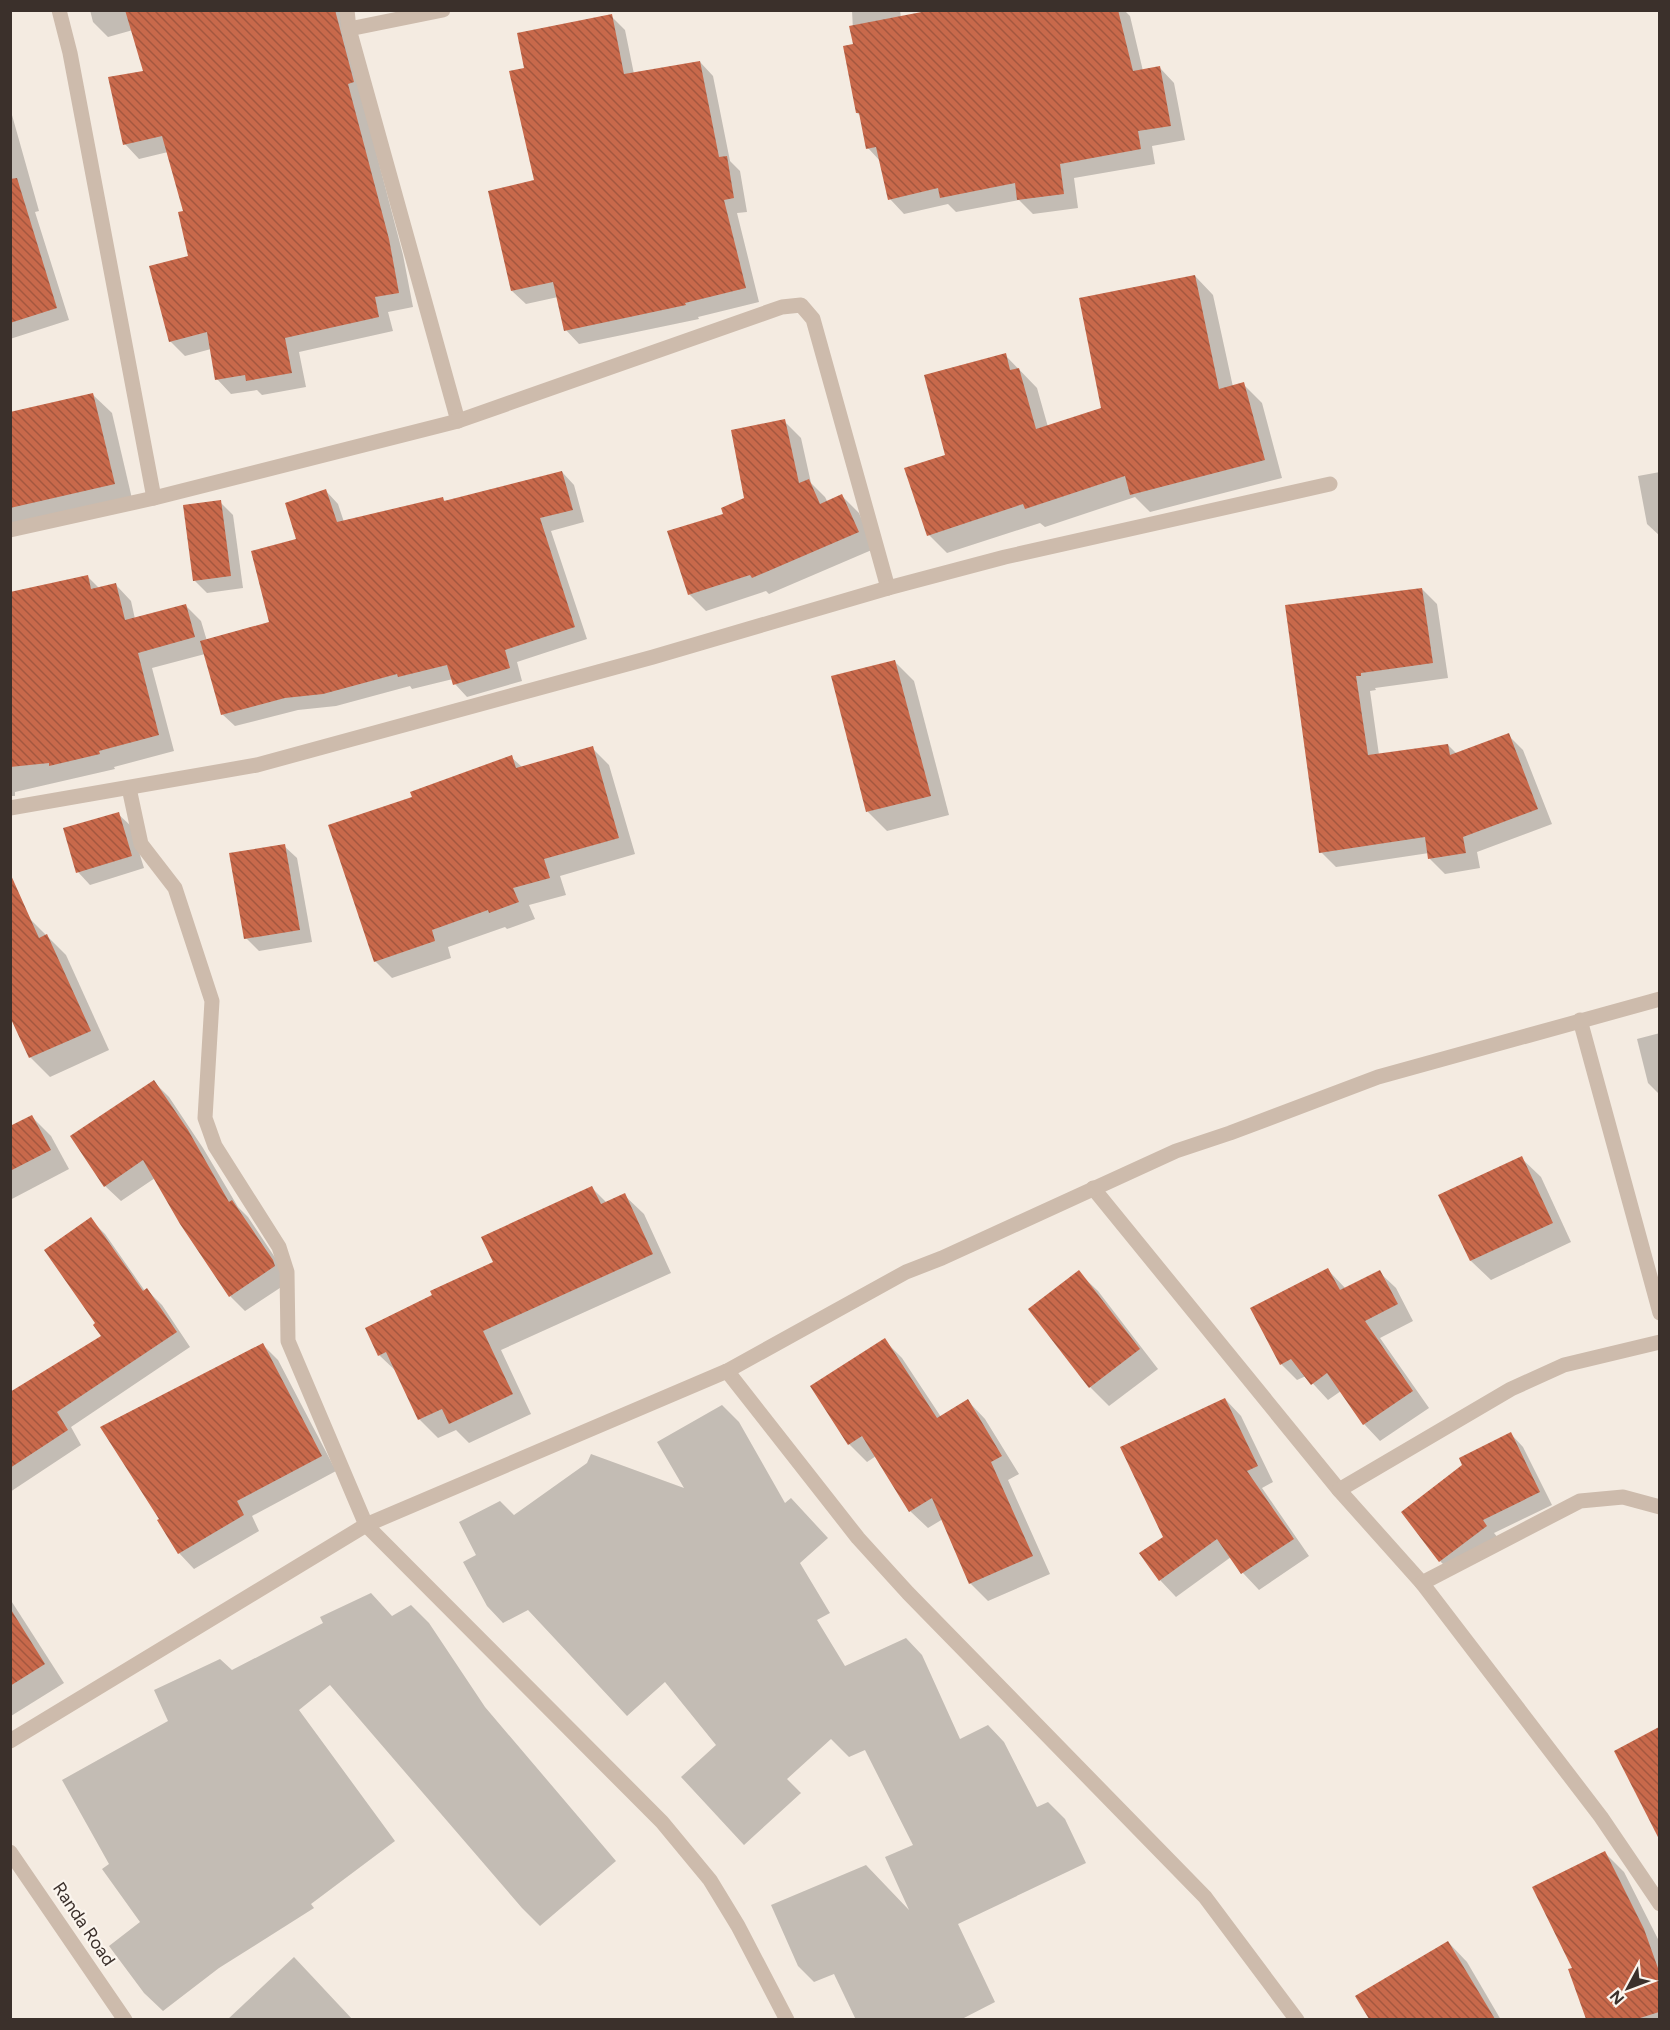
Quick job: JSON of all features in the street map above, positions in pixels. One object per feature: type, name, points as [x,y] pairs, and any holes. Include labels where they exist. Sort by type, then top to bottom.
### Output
[{"type":"street","points":[[59,10],[70,53],[154,498]]},
{"type":"street","points":[[347,10],[349,29],[458,421]]},
{"type":"street","points":[[349,29],[443,10]]},
{"type":"street","points":[[10,530],[154,498],[458,421],[782,307],[801,305],[813,319],[888,588]]},
{"type":"street","points":[[10,808],[257,765],[654,657],[888,588],[1005,557],[1330,484]]},
{"type":"street","points":[[129,788],[141,844],[175,888],[212,1001],[205,1118],[215,1146],[279,1247],[287,1272],[288,1341],[366,1525],[662,1822],[710,1880],[738,1926],[787,2019]]},
{"type":"street","points":[[10,1741],[366,1525],[727,1371],[906,1272],[942,1258],[1176,1151],[1378,1077],[1659,999]]},
{"type":"street","points":[[1580,1020],[1659,1313]]},
{"type":"street","points":[[1093,1188],[1339,1490],[1422,1583],[1601,1817],[1659,1904]]},
{"type":"street","points":[[1339,1490],[1522,1384],[1563,1365],[1659,1342]]},
{"type":"street","points":[[727,1371],[858,1538],[908,1593],[1205,1897],[1297,2019]]},
{"type":"street","points":[[1422,1583],[1580,1501],[1623,1497],[1659,1507]]},
{"type":"street","name":"Randa Road","points":[[10,1852],[124,2019]]},
{"type":"building","points":[[125,10],[335,10],[354,82],[348,84],[389,239],[399,293],[375,297],[379,317],[285,338],[292,373],[246,381],[245,375],[215,380],[207,332],[169,342],[149,266],[188,256],[178,212],[183,211],[162,136],[123,145],[108,77],[143,71]]},
{"type":"building","points":[[932,10],[1118,10],[1133,71],[1160,66],[1171,126],[1138,131],[1141,149],[1060,164],[1064,194],[1017,200],[1015,183],[940,198],[938,188],[888,200],[876,147],[866,149],[859,113],[856,113],[843,46],[853,44],[849,26]]},
{"type":"building","points":[[612,14],[624,74],[700,61],[719,157],[727,156],[734,198],[724,200],[746,288],[685,303],[686,305],[564,331],[553,282],[511,291],[488,191],[534,180],[509,71],[524,68],[517,33]]},
{"type":"building","points":[[17,178],[57,308],[10,323],[10,179]]},
{"type":"building","points":[[1195,275],[1219,389],[1244,382],[1265,460],[1130,495],[1125,476],[1025,509],[1023,504],[927,536],[904,468],[945,455],[924,375],[1006,353],[1010,370],[1019,368],[1036,429],[1101,408],[1079,298]]},
{"type":"building","points":[[93,393],[115,484],[10,508],[10,412]]},
{"type":"building","points":[[785,419],[799,483],[809,479],[820,504],[842,494],[859,532],[752,578],[750,575],[688,595],[667,531],[723,514],[721,508],[744,498],[731,430]]},
{"type":"building","points":[[562,471],[573,510],[540,518],[575,627],[505,650],[510,668],[453,685],[447,665],[398,677],[397,674],[323,694],[285,698],[221,715],[200,641],[269,622],[251,551],[296,539],[285,503],[326,489],[337,522],[443,497],[444,501]]},
{"type":"building","points":[[221,500],[231,576],[193,581],[183,505]]},
{"type":"building","points":[[88,575],[91,589],[116,583],[125,620],[186,604],[195,637],[138,653],[159,735],[99,751],[100,754],[49,766],[49,763],[10,767],[10,592]]},
{"type":"building","points":[[1422,588],[1433,663],[1361,673],[1361,676],[1356,676],[1368,755],[1448,744],[1450,755],[1509,733],[1538,809],[1463,837],[1466,853],[1428,859],[1425,837],[1319,853],[1285,605]]},
{"type":"building","points":[[895,660],[931,796],[866,812],[831,676]]},
{"type":"building","points":[[593,746],[619,838],[544,859],[550,878],[513,888],[519,902],[489,913],[488,910],[432,930],[435,941],[374,962],[328,825],[412,797],[410,792],[512,755],[516,768]]},
{"type":"building","points":[[119,812],[132,856],[76,873],[63,828]]},
{"type":"building","points":[[285,844],[300,930],[244,939],[229,853]]},
{"type":"building","points":[[10,873],[39,938],[47,934],[91,1031],[29,1058],[10,1017]]},
{"type":"building","points":[[154,1080],[188,1130],[229,1202],[232,1200],[273,1260],[275,1266],[229,1297],[180,1224],[143,1160],[104,1187],[70,1136]]},
{"type":"building","points":[[32,1115],[51,1150],[10,1171],[10,1126]]},
{"type":"building","points":[[1522,1156],[1553,1223],[1470,1261],[1438,1195]]},
{"type":"building","points":[[592,1186],[601,1204],[625,1193],[653,1254],[483,1331],[513,1394],[449,1424],[442,1409],[418,1420],[386,1352],[378,1356],[365,1328],[432,1295],[430,1291],[493,1262],[481,1237]]},
{"type":"building","points":[[91,1217],[143,1291],[147,1288],[177,1332],[57,1412],[68,1430],[10,1468],[10,1392],[101,1336],[93,1325],[95,1323],[44,1250]]},
{"type":"building","points":[[1328,1268],[1340,1290],[1380,1270],[1398,1304],[1365,1321],[1413,1391],[1363,1425],[1327,1373],[1311,1385],[1291,1359],[1280,1365],[1250,1308]]},
{"type":"building","points":[[1079,1270],[1140,1349],[1089,1388],[1028,1309]]},
{"type":"building","points":[[885,1338],[937,1418],[968,1399],[1002,1456],[991,1462],[1033,1556],[969,1584],[932,1498],[909,1512],[862,1436],[848,1445],[810,1386]]},
{"type":"building","points":[[263,1343],[322,1456],[237,1501],[244,1515],[178,1554],[157,1520],[159,1519],[100,1427]]},
{"type":"building","points":[[1225,1398],[1258,1466],[1247,1471],[1294,1539],[1241,1574],[1217,1539],[1159,1581],[1139,1553],[1163,1537],[1120,1447]]},
{"type":"building","points":[[1511,1432],[1540,1492],[1483,1520],[1487,1526],[1439,1562],[1401,1512],[1462,1465],[1459,1458]]},
{"type":"building","points":[[10,1608],[45,1664],[10,1686]]},
{"type":"building","points":[[1659,1727],[1659,1839],[1614,1751]]},
{"type":"building","points":[[1605,1851],[1644,1929],[1659,1971],[1659,2012],[1637,2019],[1586,2019],[1568,1969],[1572,1968],[1532,1887]]},
{"type":"building","points":[[1448,1941],[1495,2019],[1369,2019],[1355,1996]]}]
